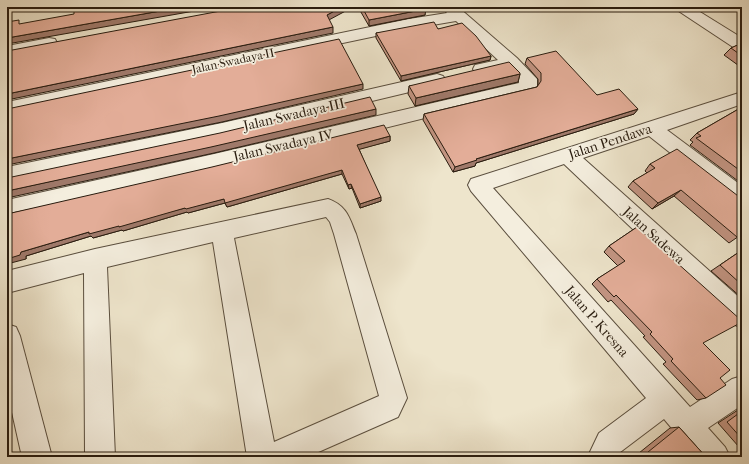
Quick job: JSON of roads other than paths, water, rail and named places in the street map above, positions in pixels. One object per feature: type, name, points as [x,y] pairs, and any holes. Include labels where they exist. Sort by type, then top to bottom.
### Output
[{"type":"street","points":[[682,7],[742,45]]},
{"type":"street","points":[[454,12],[511,62]]},
{"type":"street","name":"Jalan Swadaya II","points":[[7,108],[409,24],[454,12]]},
{"type":"street","points":[[7,51],[62,41]]},
{"type":"street","name":"Jalan Swadaya III","points":[[7,175],[222,130],[511,62]]},
{"type":"street","name":"Jalan Swadaya IV","points":[[7,209],[214,162],[528,87],[528,79],[511,62]]},
{"type":"street","name":"Jalan Pendawa","points":[[478,185],[651,127],[738,103]]},
{"type":"street","points":[[651,127],[742,198]]},
{"type":"street","name":"Jalan Sadewa","points":[[567,155],[742,316]]},
{"type":"street","name":"Jalan P. Kresna","points":[[478,185],[715,457]]},
{"type":"street","points":[[7,282],[96,259],[222,230],[328,208],[333,210],[337,213],[345,234],[393,398],[388,407],[274,457]]},
{"type":"street","points":[[222,230],[262,457]]},
{"type":"street","points":[[96,259],[100,457]]},
{"type":"street","points":[[7,336],[36,457]]},
{"type":"street","points":[[688,425],[742,389]]},
{"type":"street","points":[[604,457],[603,454],[608,443],[666,400]]}]
